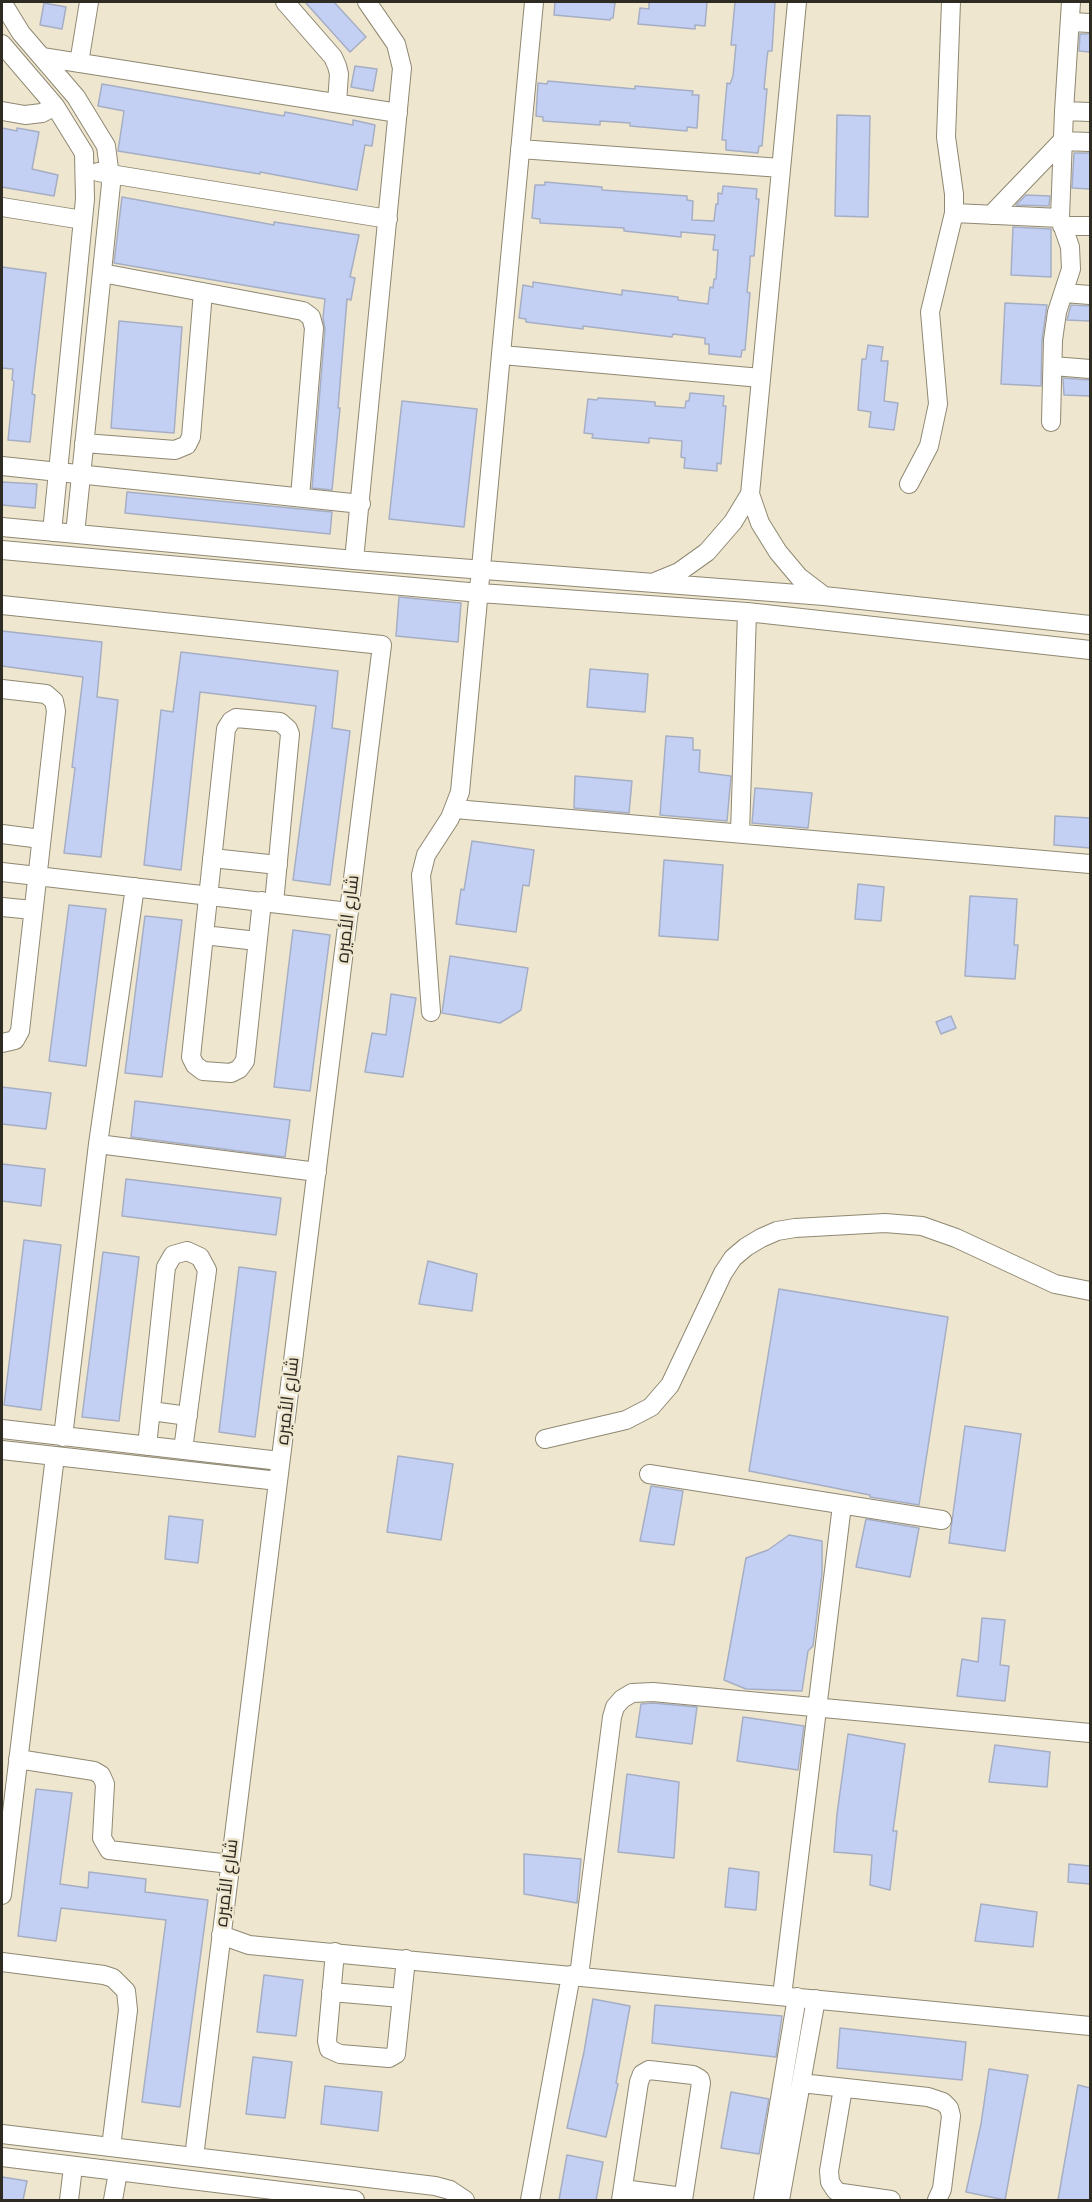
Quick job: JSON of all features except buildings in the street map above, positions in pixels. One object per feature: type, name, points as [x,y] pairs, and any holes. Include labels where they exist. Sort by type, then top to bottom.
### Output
[{"type":"street","points":[[2,2],[21,33],[76,97],[106,146],[111,184],[75,534]]},
{"type":"street","points":[[79,63],[89,2]]},
{"type":"street","points":[[285,2],[333,57],[339,74],[337,103]]},
{"type":"street","points":[[354,560],[402,68],[396,44],[367,2]]},
{"type":"street","points":[[431,1012],[421,875],[431,846],[455,809],[460,792],[534,2]]},
{"type":"street","points":[[797,2],[750,494],[760,523],[778,552],[799,577],[824,596]]},
{"type":"street","points":[[909,484],[929,446],[938,404],[930,312],[954,213],[954,194],[946,137],[951,2]]},
{"type":"street","points":[[1051,422],[1057,312],[1071,269],[1070,247],[1061,222],[1062,141],[1071,2]]},
{"type":"street","points":[[1071,22],[1090,23]]},
{"type":"street","points":[[2,44],[55,106],[84,153],[83,220],[52,532]]},
{"type":"street","points":[[42,57],[398,113]]},
{"type":"street","points":[[2,111],[25,115],[42,113],[55,106]]},
{"type":"street","points":[[1064,111],[1090,112]]},
{"type":"street","points":[[991,215],[1062,141],[1090,142]]},
{"type":"street","points":[[520,149],[781,168]]},
{"type":"street","points":[[85,170],[388,219]]},
{"type":"street","points":[[2,207],[83,220]]},
{"type":"street","points":[[954,213],[1090,226]]},
{"type":"street","points":[[102,273],[303,311],[311,317],[314,328],[300,497]]},
{"type":"street","points":[[84,443],[175,450],[187,445],[191,436],[203,292]]},
{"type":"street","points":[[1064,293],[1090,295]]},
{"type":"street","points":[[502,355],[761,378]]},
{"type":"street","points":[[1053,366],[1090,369]]},
{"type":"street","points":[[2,466],[361,504]]},
{"type":"street","points":[[653,583],[679,572],[707,552],[733,522],[750,494]]},
{"type":"street","points":[[2,527],[354,560],[824,596],[1090,625]]},
{"type":"street","points":[[2,550],[480,593],[747,612],[1090,650]]},
{"type":"street","name":"شارع الأميره","points":[[2,605],[382,645],[194,2157]]},
{"type":"street","points":[[740,833],[747,612]]},
{"type":"street","points":[[1056,646],[1058,622]]},
{"type":"street","points":[[2,688],[46,694],[56,705],[20,1031],[15,1040],[2,1043]]},
{"type":"street","points":[[236,718],[280,722],[288,729],[290,739],[278,866],[257,941],[245,1061],[239,1070],[231,1073],[203,1071],[195,1065],[191,1057],[228,724],[236,718]]},
{"type":"street","points":[[455,809],[1090,864]]},
{"type":"street","points":[[2,834],[41,839]]},
{"type":"street","points":[[212,858],[278,866]]},
{"type":"street","points":[[2,872],[349,912]]},
{"type":"street","points":[[75,1458],[70,1437],[98,1144],[135,887]]},
{"type":"street","points":[[2,907],[33,910]]},
{"type":"street","points":[[204,935],[257,941]]},
{"type":"street","points":[[98,1144],[317,1172]]},
{"type":"street","points":[[545,1438],[626,1420],[651,1407],[670,1385],[723,1273],[733,1258],[746,1247],[777,1231],[885,1223],[921,1226],[956,1238],[1055,1284],[1090,1292]]},
{"type":"street","points":[[147,1446],[166,1267],[173,1255],[187,1251],[200,1257],[207,1270],[183,1450]]},
{"type":"street","points":[[151,1412],[188,1416]]},
{"type":"street","points":[[2,1429],[280,1461]]},
{"type":"street","points":[[31,1454],[33,1433]]},
{"type":"street","points":[[2,1450],[278,1481]]},
{"type":"street","points":[[2,1895],[55,1456]]},
{"type":"street","points":[[649,1474],[942,1521]]},
{"type":"street","points":[[763,2200],[790,1997],[817,1707],[842,1505]]},
{"type":"street","points":[[530,2200],[575,1976],[612,1716],[622,1698],[642,1691],[1090,1733]]},
{"type":"street","points":[[18,1759],[93,1771],[101,1775],[105,1784],[102,1838],[109,1850],[230,1864]]},
{"type":"street","points":[[221,1935],[249,1946],[334,1952],[1090,2026]]},
{"type":"street","points":[[334,1952],[327,2046],[332,2052],[340,2054],[390,2058],[396,2054],[406,1959]]},
{"type":"street","points":[[2,1962],[104,1974],[113,1978],[126,1991],[128,2010],[111,2147]]},
{"type":"street","points":[[331,1992],[402,1998]]},
{"type":"street","points":[[780,2200],[816,1999]]},
{"type":"street","points":[[649,2070],[697,2077],[701,2083],[683,2199],[622,2195],[639,2082],[642,2074],[649,2070]]},
{"type":"street","points":[[801,2083],[928,2097],[943,2102],[949,2108],[951,2116],[941,2195],[937,2200]]},
{"type":"street","points":[[843,2088],[830,2182],[836,2191],[842,2193],[891,2200]]},
{"type":"street","points":[[2,2134],[435,2186],[450,2190],[465,2200]]},
{"type":"street","points":[[2,2157],[306,2198],[355,2200]]},
{"type":"street","points":[[69,2200],[72,2167]]},
{"type":"street","points":[[113,2200],[118,2172]]}]
